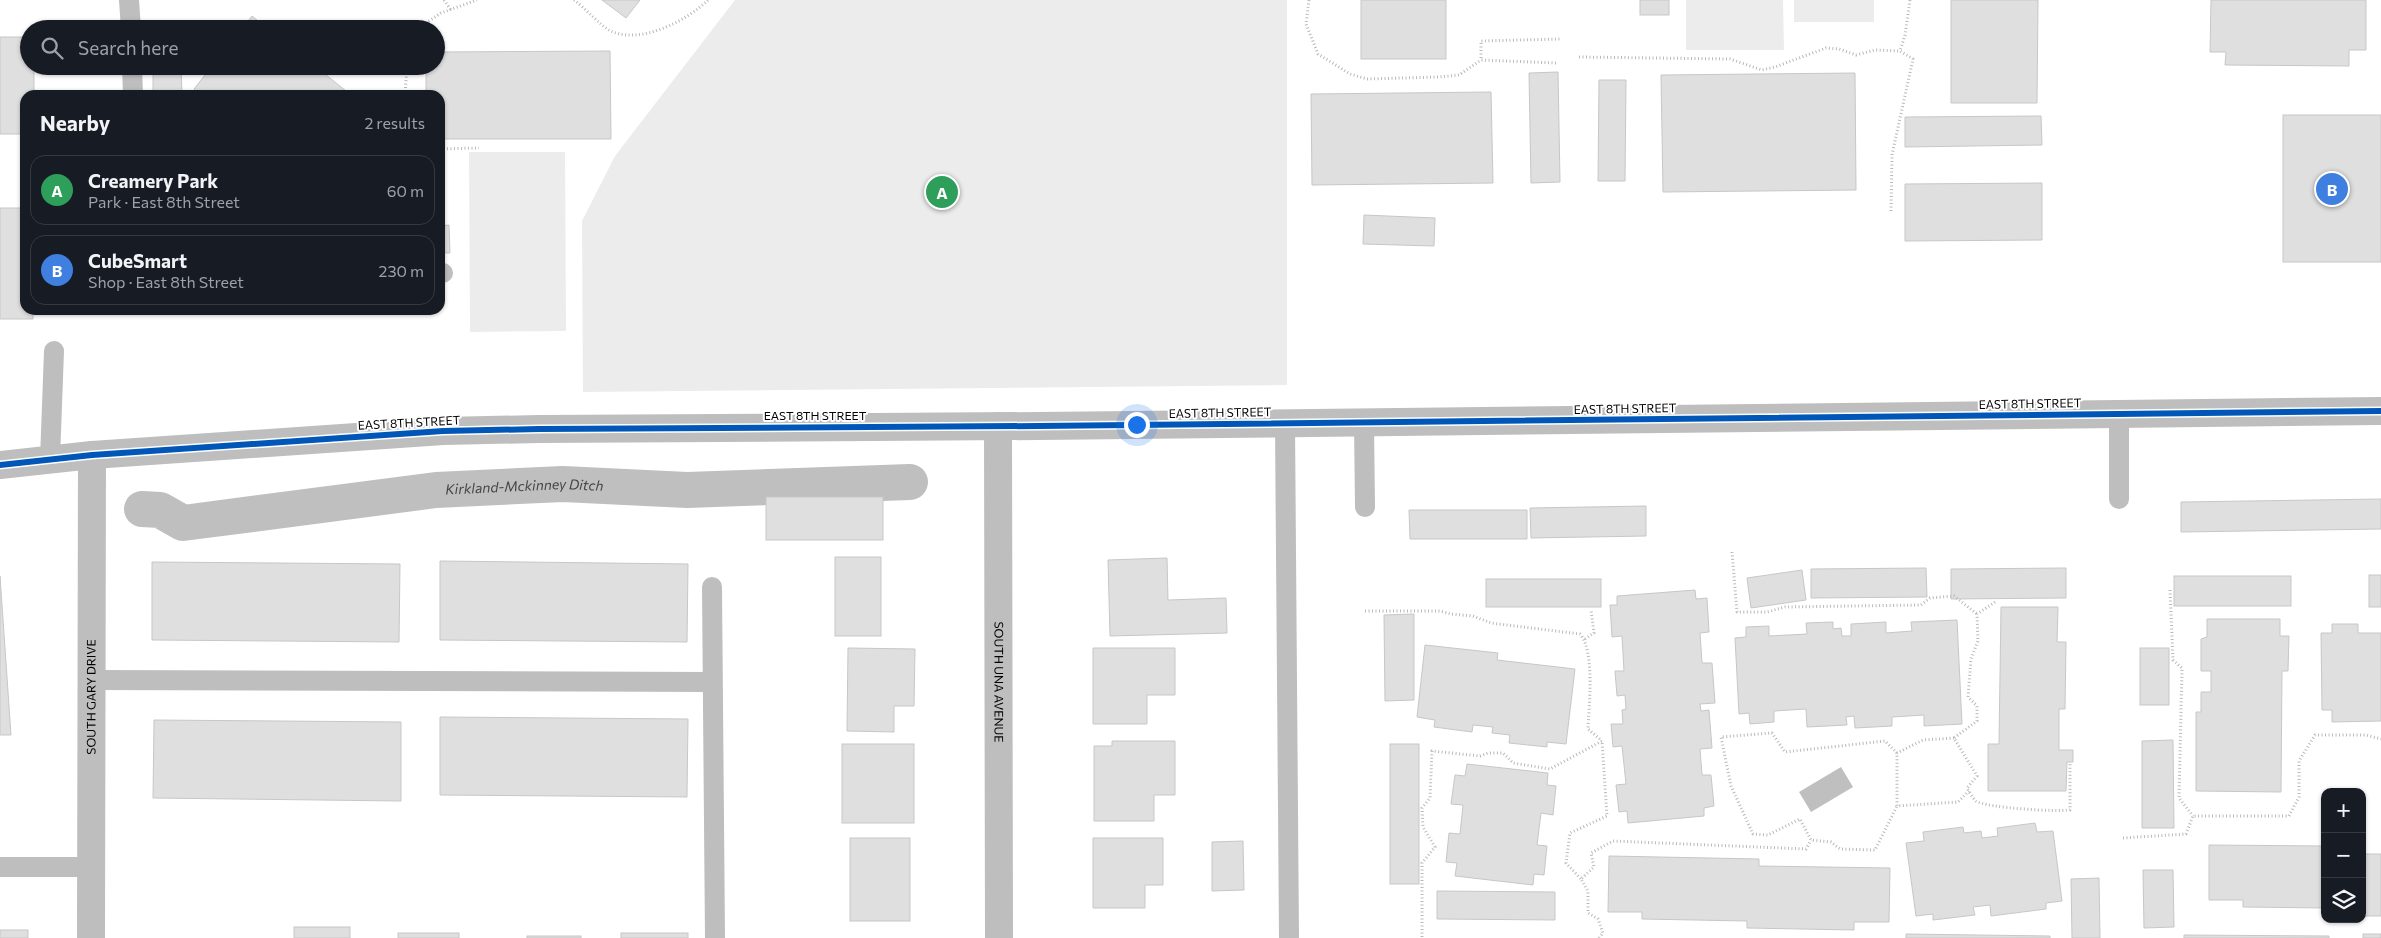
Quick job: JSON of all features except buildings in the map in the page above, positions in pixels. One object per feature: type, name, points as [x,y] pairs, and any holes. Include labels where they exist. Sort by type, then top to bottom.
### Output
[{"type":"street","name":"EAST 8TH STREET","points":[[0,465],[92,455],[443,431],[1285,424],[2381,411]]},
{"type":"street","name":"SOUTH UNA AVENUE","points":[[998,426],[999,938]]},
{"type":"street","name":"SOUTH GARY DRIVE","points":[[91,938],[92,455]]},
{"type":"lane","points":[[129,0],[130,20]]},
{"type":"lane","points":[[133,75],[134,90]]},
{"type":"lane","points":[[50,459],[54,351]]},
{"type":"lane","points":[[2119,414],[2119,499]]},
{"type":"lane","points":[[1364,423],[1364,507]]},
{"type":"lane","points":[[1285,424],[1289,938]]},
{"type":"lane","points":[[712,588],[715,938]]},
{"type":"lane","points":[[92,680],[712,682]]},
{"type":"lane","points":[[0,867],[91,867]]},
{"type":"path","points":[[444,0],[451,10]]},
{"type":"path","points":[[433,20],[451,10],[477,0]]},
{"type":"path","points":[[574,0],[609,30],[632,35],[657,31],[697,10],[708,0]]},
{"type":"path","points":[[1309,0],[1306,24],[1318,54],[1350,74],[1368,79],[1459,75],[1481,60],[1556,63]]},
{"type":"path","points":[[1900,51],[1905,35],[1910,0]]},
{"type":"path","points":[[1481,60],[1481,41],[1560,40]]},
{"type":"path","points":[[1579,57],[1730,59],[1762,70],[1826,48],[1856,55],[1875,50],[1900,51],[1913,59],[1892,155],[1891,211]]},
{"type":"path","points":[[405,90],[406,75]]},
{"type":"path","points":[[445,149],[478,148]]},
{"type":"path","points":[[1732,552],[1737,612],[1767,612],[1785,607],[1921,605],[1930,598],[1954,596],[1977,614],[1978,641],[1971,659],[1968,697],[1977,706],[1977,721],[1954,738],[1923,740],[1897,753]]},
{"type":"path","points":[[2170,590],[2173,660],[2182,668],[2179,798],[2193,816]]},
{"type":"path","points":[[1977,614],[1994,602]]},
{"type":"path","points":[[1585,639],[1594,633],[1591,610]]},
{"type":"path","points":[[1365,611],[1440,611],[1473,616],[1491,623],[1580,634],[1585,639],[1590,674],[1588,729],[1602,741],[1607,816],[1570,833],[1566,863],[1581,879],[1588,891],[1588,913],[1598,919],[1603,933],[1600,938]]},
{"type":"path","points":[[1772,733],[1785,752],[1885,741],[1897,753],[1897,806],[1875,850],[1840,849],[1831,842],[1811,840],[1800,819],[1768,835],[1753,834],[1731,786],[1721,738],[1772,733]]},
{"type":"path","points":[[2193,816],[2289,816],[2299,797],[2299,761],[2315,735],[2366,735],[2381,739]]},
{"type":"path","points":[[1954,738],[1977,776],[1967,788],[1976,801],[1993,807],[2059,812],[2070,810],[2070,764]]},
{"type":"path","points":[[1422,937],[1422,863],[1436,847],[1423,827],[1422,808],[1430,798],[1432,751],[1480,756],[1488,752],[1503,753],[1513,763],[1550,769],[1602,741]]},
{"type":"path","points":[[1897,806],[1958,802],[1969,791]]},
{"type":"path","points":[[2123,838],[2186,834],[2193,816]]},
{"type":"path","points":[[1581,879],[1594,867],[1591,853],[1613,841],[1806,849],[1811,840]]},
{"type":"shaded area","points":[[735,0],[1287,0],[1287,385],[583,392],[582,221],[615,156]]},
{"type":"shaded area","points":[[1686,0],[1783,0],[1784,50],[1686,50]]},
{"type":"shaded area","points":[[1794,0],[1874,0],[1874,22],[1794,22]]},
{"type":"shaded area","points":[[469,152],[565,152],[566,331],[470,332]]},
{"type":"shaded area","points":[[1841,767],[1853,787],[1811,812],[1799,792]]},
{"type":"waterway","name":"Kirkland-Mckinney Ditch","points":[[142,509],[160,510],[183,523],[436,490],[563,484],[687,490],[910,482]]},
{"type":"cycle path","points":[[0,465],[92,455],[443,431],[2381,411]]},
{"type":"place","name":"CubeSmart","points":[[2332,189]]},
{"type":"place","name":"Creamery Park","points":[[942,192]]}]
